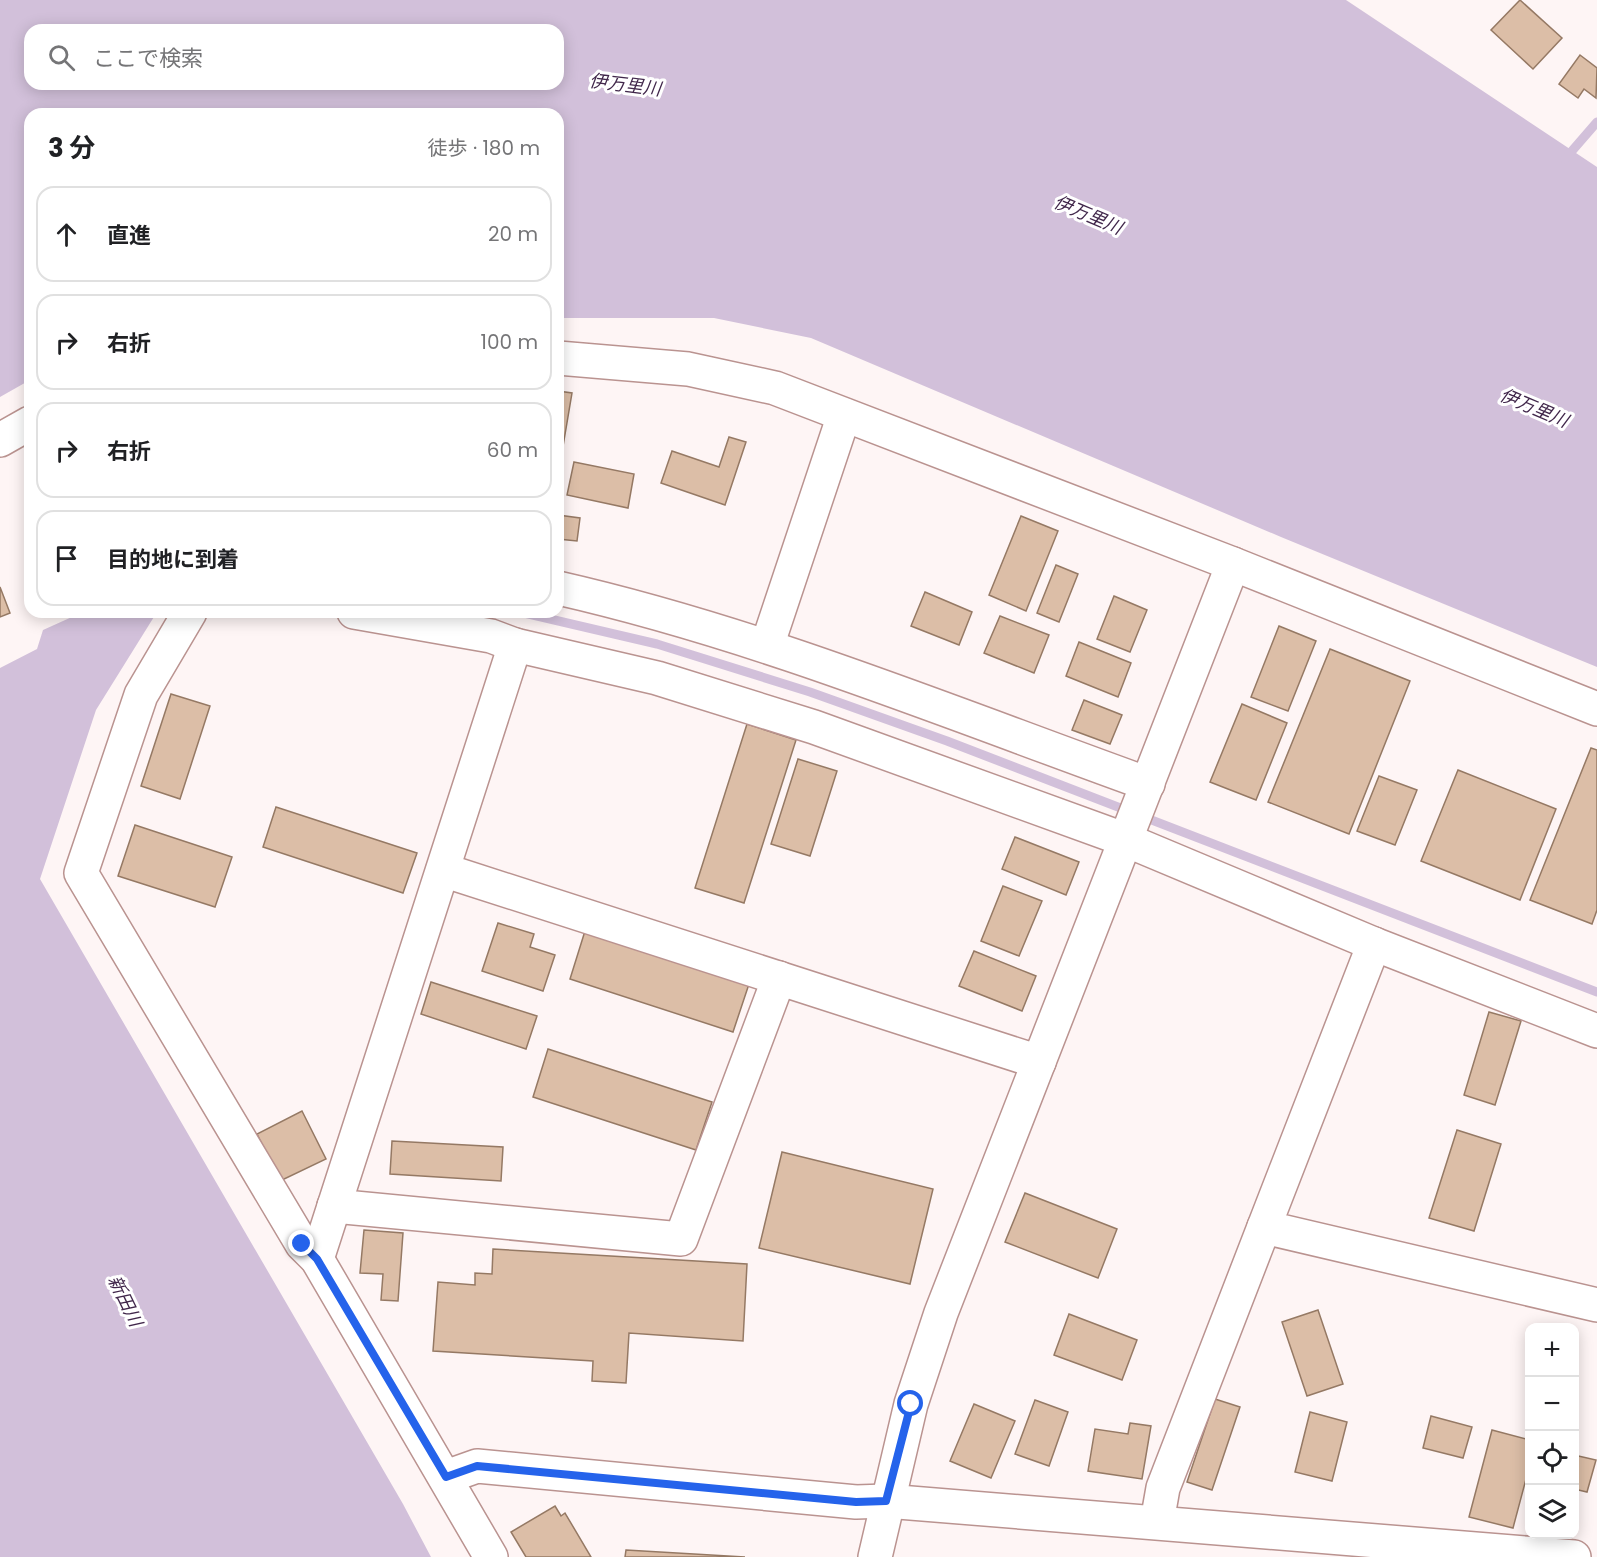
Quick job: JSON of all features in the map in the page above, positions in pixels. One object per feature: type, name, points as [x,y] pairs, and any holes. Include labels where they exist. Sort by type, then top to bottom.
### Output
[{"type":"street","points":[[564,359],[688,369],[775,388],[1233,564],[1597,709]]},
{"type":"street","points":[[767,646],[844,415]]},
{"type":"street","points":[[0,440],[24,426]]},
{"type":"street","points":[[875,1557],[886,1501],[911,1404],[941,1313],[1233,564]]},
{"type":"street","points":[[564,589],[631,604],[767,646],[1148,784]]},
{"type":"street","points":[[186,618],[141,695],[81,873],[302,1244],[317,1259],[491,1557]]},
{"type":"street","points":[[388,618],[491,636],[515,645],[657,678],[814,727],[1126,840],[1374,944],[1597,1031]]},
{"type":"street","points":[[317,1259],[515,645]]},
{"type":"street","points":[[443,870],[1039,1062]]},
{"type":"street","points":[[1157,1522],[1163,1488],[1374,944]]},
{"type":"street","points":[[334,1206],[681,1239],[779,978]]},
{"type":"street","points":[[1264,1227],[1597,1305]]},
{"type":"street","points":[[446,1477],[477,1466],[856,1502],[886,1501],[1574,1557]]},
{"type":"water","name":"伊万里川","points":[[0,0],[1346,0],[1597,167],[1597,667],[1281,537],[811,338],[714,318],[564,318],[564,108],[24,108],[24,383],[0,397]]},
{"type":"water","name":"新田川","points":[[70,618],[153,618],[96,710],[40,879],[403,1504],[431,1557],[0,1557],[0,668],[37,649],[43,630]]},
{"type":"building","points":[[1520,0],[1562,38],[1533,69],[1491,30]]},
{"type":"building","points":[[1580,55],[1597,68],[1596,98],[1584,89],[1578,98],[1559,84]]},
{"type":"building","points":[[564,392],[572,393],[564,440]]},
{"type":"building","points":[[729,437],[746,442],[725,505],[661,483],[672,451],[719,467]]},
{"type":"building","points":[[574,462],[634,474],[628,508],[567,495]]},
{"type":"building","points":[[564,516],[580,518],[577,541],[564,540]]},
{"type":"building","points":[[1021,516],[1058,531],[1026,611],[989,595]]},
{"type":"building","points":[[1056,565],[1078,574],[1059,622],[1037,613]]},
{"type":"building","points":[[0,587],[10,613],[0,617]]},
{"type":"building","points":[[925,592],[972,612],[959,645],[911,626]]},
{"type":"building","points":[[1114,596],[1147,610],[1130,652],[1097,639]]},
{"type":"building","points":[[1000,616],[1049,635],[1034,673],[984,653]]},
{"type":"building","points":[[1279,626],[1316,641],[1288,711],[1251,697]]},
{"type":"building","points":[[1079,642],[1131,663],[1118,697],[1066,676]]},
{"type":"building","points":[[1330,649],[1410,681],[1349,834],[1268,802]]},
{"type":"building","points":[[171,694],[210,706],[180,799],[141,786]]},
{"type":"building","points":[[1084,700],[1122,715],[1110,744],[1072,730]]},
{"type":"building","points":[[1242,704],[1287,723],[1256,800],[1210,782]]},
{"type":"building","points":[[747,724],[796,740],[744,903],[695,888]]},
{"type":"building","points":[[1591,748],[1597,750],[1597,910],[1592,924],[1530,900]]},
{"type":"building","points":[[798,759],[837,771],[810,856],[771,844]]},
{"type":"building","points":[[1458,770],[1556,809],[1520,900],[1421,861]]},
{"type":"building","points":[[1379,776],[1417,790],[1395,845],[1357,831]]},
{"type":"building","points":[[276,807],[417,853],[403,893],[263,847]]},
{"type":"building","points":[[135,825],[232,857],[215,907],[118,876]]},
{"type":"building","points":[[1015,837],[1079,862],[1066,895],[1002,869]]},
{"type":"building","points":[[1003,886],[1042,901],[1019,956],[981,941]]},
{"type":"building","points":[[498,923],[534,934],[530,947],[555,955],[543,991],[482,971]]},
{"type":"building","points":[[585,931],[749,984],[733,1032],[570,979]]},
{"type":"building","points":[[974,951],[1036,976],[1022,1011],[959,986]]},
{"type":"building","points":[[431,982],[537,1016],[526,1049],[421,1014]]},
{"type":"building","points":[[1489,1012],[1521,1021],[1495,1105],[1464,1095]]},
{"type":"building","points":[[548,1049],[712,1102],[696,1150],[533,1097]]},
{"type":"building","points":[[302,1111],[326,1159],[280,1181],[257,1134]]},
{"type":"building","points":[[1457,1130],[1501,1144],[1474,1231],[1429,1218]]},
{"type":"building","points":[[392,1141],[503,1147],[501,1181],[390,1174]]},
{"type":"building","points":[[782,1152],[933,1189],[910,1284],[759,1248]]},
{"type":"building","points":[[1025,1193],[1117,1229],[1098,1278],[1005,1242]]},
{"type":"building","points":[[364,1230],[403,1233],[398,1301],[381,1300],[383,1274],[360,1273]]},
{"type":"building","points":[[493,1249],[747,1264],[743,1341],[629,1333],[626,1383],[592,1381],[593,1361],[433,1351],[438,1282],[475,1285],[475,1273],[492,1274]]},
{"type":"building","points":[[1318,1310],[1343,1384],[1307,1396],[1282,1322]]},
{"type":"building","points":[[1069,1314],[1137,1340],[1122,1380],[1054,1355]]},
{"type":"building","points":[[1215,1399],[1240,1407],[1212,1490],[1187,1482]]},
{"type":"building","points":[[1035,1400],[1068,1412],[1049,1466],[1015,1454]]},
{"type":"building","points":[[974,1404],[1015,1421],[991,1478],[950,1461]]},
{"type":"building","points":[[1310,1412],[1347,1422],[1332,1481],[1295,1472]]},
{"type":"building","points":[[1431,1416],[1472,1427],[1463,1458],[1423,1448]]},
{"type":"building","points":[[1130,1423],[1151,1426],[1142,1479],[1088,1471],[1095,1429],[1128,1434]]},
{"type":"building","points":[[1492,1430],[1525,1439],[1525,1483],[1513,1528],[1469,1517]]},
{"type":"building","points":[[1579,1456],[1596,1460],[1587,1492],[1579,1490]]},
{"type":"building","points":[[555,1506],[561,1516],[565,1513],[591,1557],[526,1557],[511,1532]]},
{"type":"building","points":[[626,1550],[745,1557],[625,1557]]},
{"type":"waterway","points":[[1565,159],[1597,122]]},
{"type":"waterway","points":[[546,618],[657,644],[810,692],[947,741],[1597,992]]},
{"type":"route","points":[[302,1244],[317,1259],[446,1477],[477,1466],[856,1502],[886,1501],[911,1404]]}]
